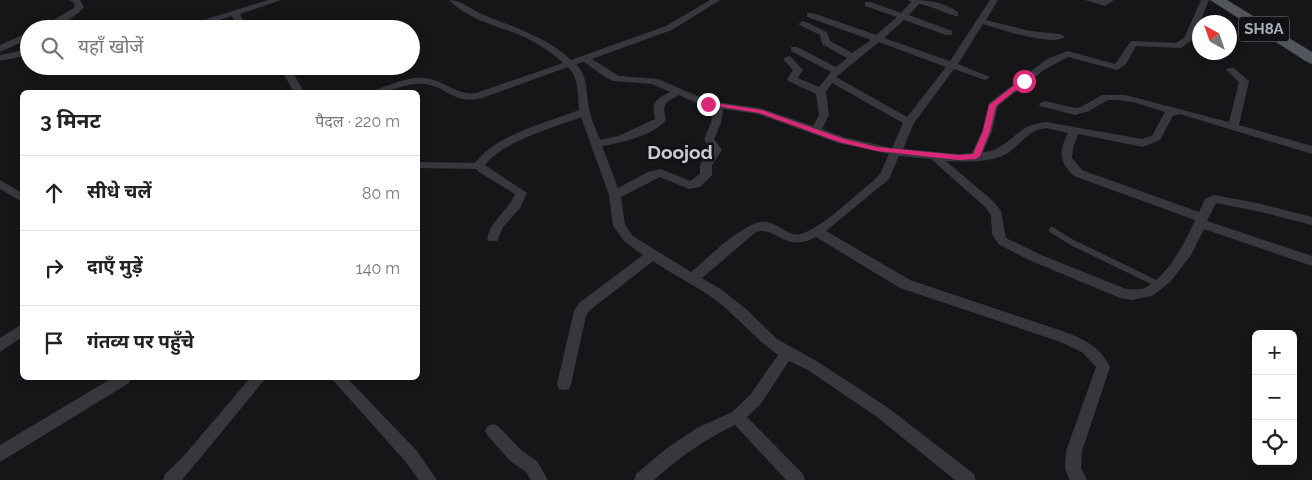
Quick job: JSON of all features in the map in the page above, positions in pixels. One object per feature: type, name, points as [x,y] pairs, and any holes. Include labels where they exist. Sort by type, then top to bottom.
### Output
[{"type":"main road","name":"SH8A","points":[[1217,0],[1312,59]]},
{"type":"street","points":[[59,20],[80,7],[79,3],[72,0]]},
{"type":"street","points":[[210,20],[277,0]]},
{"type":"street","points":[[453,0],[478,16],[518,31],[545,44],[571,64],[581,78],[584,112],[615,195],[619,226],[629,239],[717,294],[741,313],[772,343],[787,354],[813,366],[867,401],[968,480]]},
{"type":"street","points":[[385,90],[408,83],[428,81],[459,97],[468,98],[586,59],[643,36],[669,28],[716,0]]},
{"type":"street","points":[[912,0],[944,7],[955,14]]},
{"type":"street","points":[[815,132],[824,114],[821,92],[833,75],[902,18],[917,0]]},
{"type":"street","points":[[692,279],[752,229],[760,225],[768,226],[791,238],[808,237],[876,185],[885,176],[909,122],[952,66],[994,0]]},
{"type":"street","points":[[1089,0],[1105,3],[1110,0]]},
{"type":"street","points":[[976,156],[987,131],[993,105],[1047,64],[1062,55],[1068,54],[1117,67],[1121,65],[1131,45],[1134,43],[1178,46],[1188,39],[1206,0]]},
{"type":"street","points":[[868,4],[902,18],[949,33]]},
{"type":"street","points":[[235,13],[238,20]]},
{"type":"street","points":[[810,15],[985,77]]},
{"type":"street","points":[[981,21],[1026,34],[1060,37]]},
{"type":"street","points":[[803,24],[824,34],[825,42],[853,57]]},
{"type":"street","points":[[0,49],[20,39]]},
{"type":"street","points":[[794,49],[882,108],[909,122]]},
{"type":"street","points":[[0,58],[20,54]]},
{"type":"street","points":[[586,59],[608,75],[617,79],[654,80],[708,104],[760,111],[842,140],[895,152],[934,156],[959,158],[992,155],[1003,151],[1025,130],[1035,126],[1046,125],[1143,143],[1156,138],[1169,114],[1174,111]]},
{"type":"street","points":[[788,59],[798,70],[792,79],[821,92]]},
{"type":"street","points":[[1231,70],[1244,81],[1233,126]]},
{"type":"street","points":[[289,75],[298,90]]},
{"type":"street","points":[[597,144],[621,140],[656,124],[661,120],[658,107],[660,102],[679,91]]},
{"type":"street","points":[[1044,104],[1068,111],[1082,110],[1109,97],[1134,101],[1174,111],[1191,113],[1312,150]]},
{"type":"street","points":[[615,195],[652,175],[661,173],[689,185],[704,180],[706,165],[716,150],[708,139],[716,123],[718,106]]},
{"type":"street","points":[[493,238],[494,229],[520,199],[521,193],[480,166],[486,157],[510,142],[584,112]]},
{"type":"street","points":[[1075,130],[1066,150],[1065,159],[1070,167],[1078,173],[1312,261]]},
{"type":"street","points":[[934,156],[989,204],[997,214],[999,223],[998,234],[1002,241],[1012,247],[1125,294],[1137,296],[1146,294],[1180,264],[1188,252],[1209,202],[1214,199],[1257,207],[1312,221]]},
{"type":"street","points":[[0,184],[20,197]]},
{"type":"street","points":[[816,232],[854,253],[887,276],[904,284],[1064,337],[1086,348],[1100,358],[1103,367],[1074,451],[1073,469],[1079,480]]},
{"type":"street","points":[[564,384],[579,315],[584,307],[652,255]]},
{"type":"street","points":[[0,346],[20,331]]},
{"type":"street","points":[[642,480],[673,453],[702,433],[737,417],[755,400],[787,354]]},
{"type":"street","points":[[0,454],[121,380]]},
{"type":"street","points":[[171,480],[188,464],[257,380]]},
{"type":"street","points":[[340,380],[411,456],[429,480]]},
{"type":"street","points":[[737,417],[791,478]]},
{"type":"street","points":[[493,431],[516,456],[531,466],[540,480]]},
{"type":"lane","points":[[420,165],[480,166]]},
{"type":"lane","points":[[1052,230],[1074,243],[1158,284]]},
{"type":"district","name":"Doojod","points":[[680,152]]},
{"type":"route","points":[[708,104],[760,111],[815,132],[877,149],[959,158],[976,156],[987,131],[993,105],[1024,81]]}]
